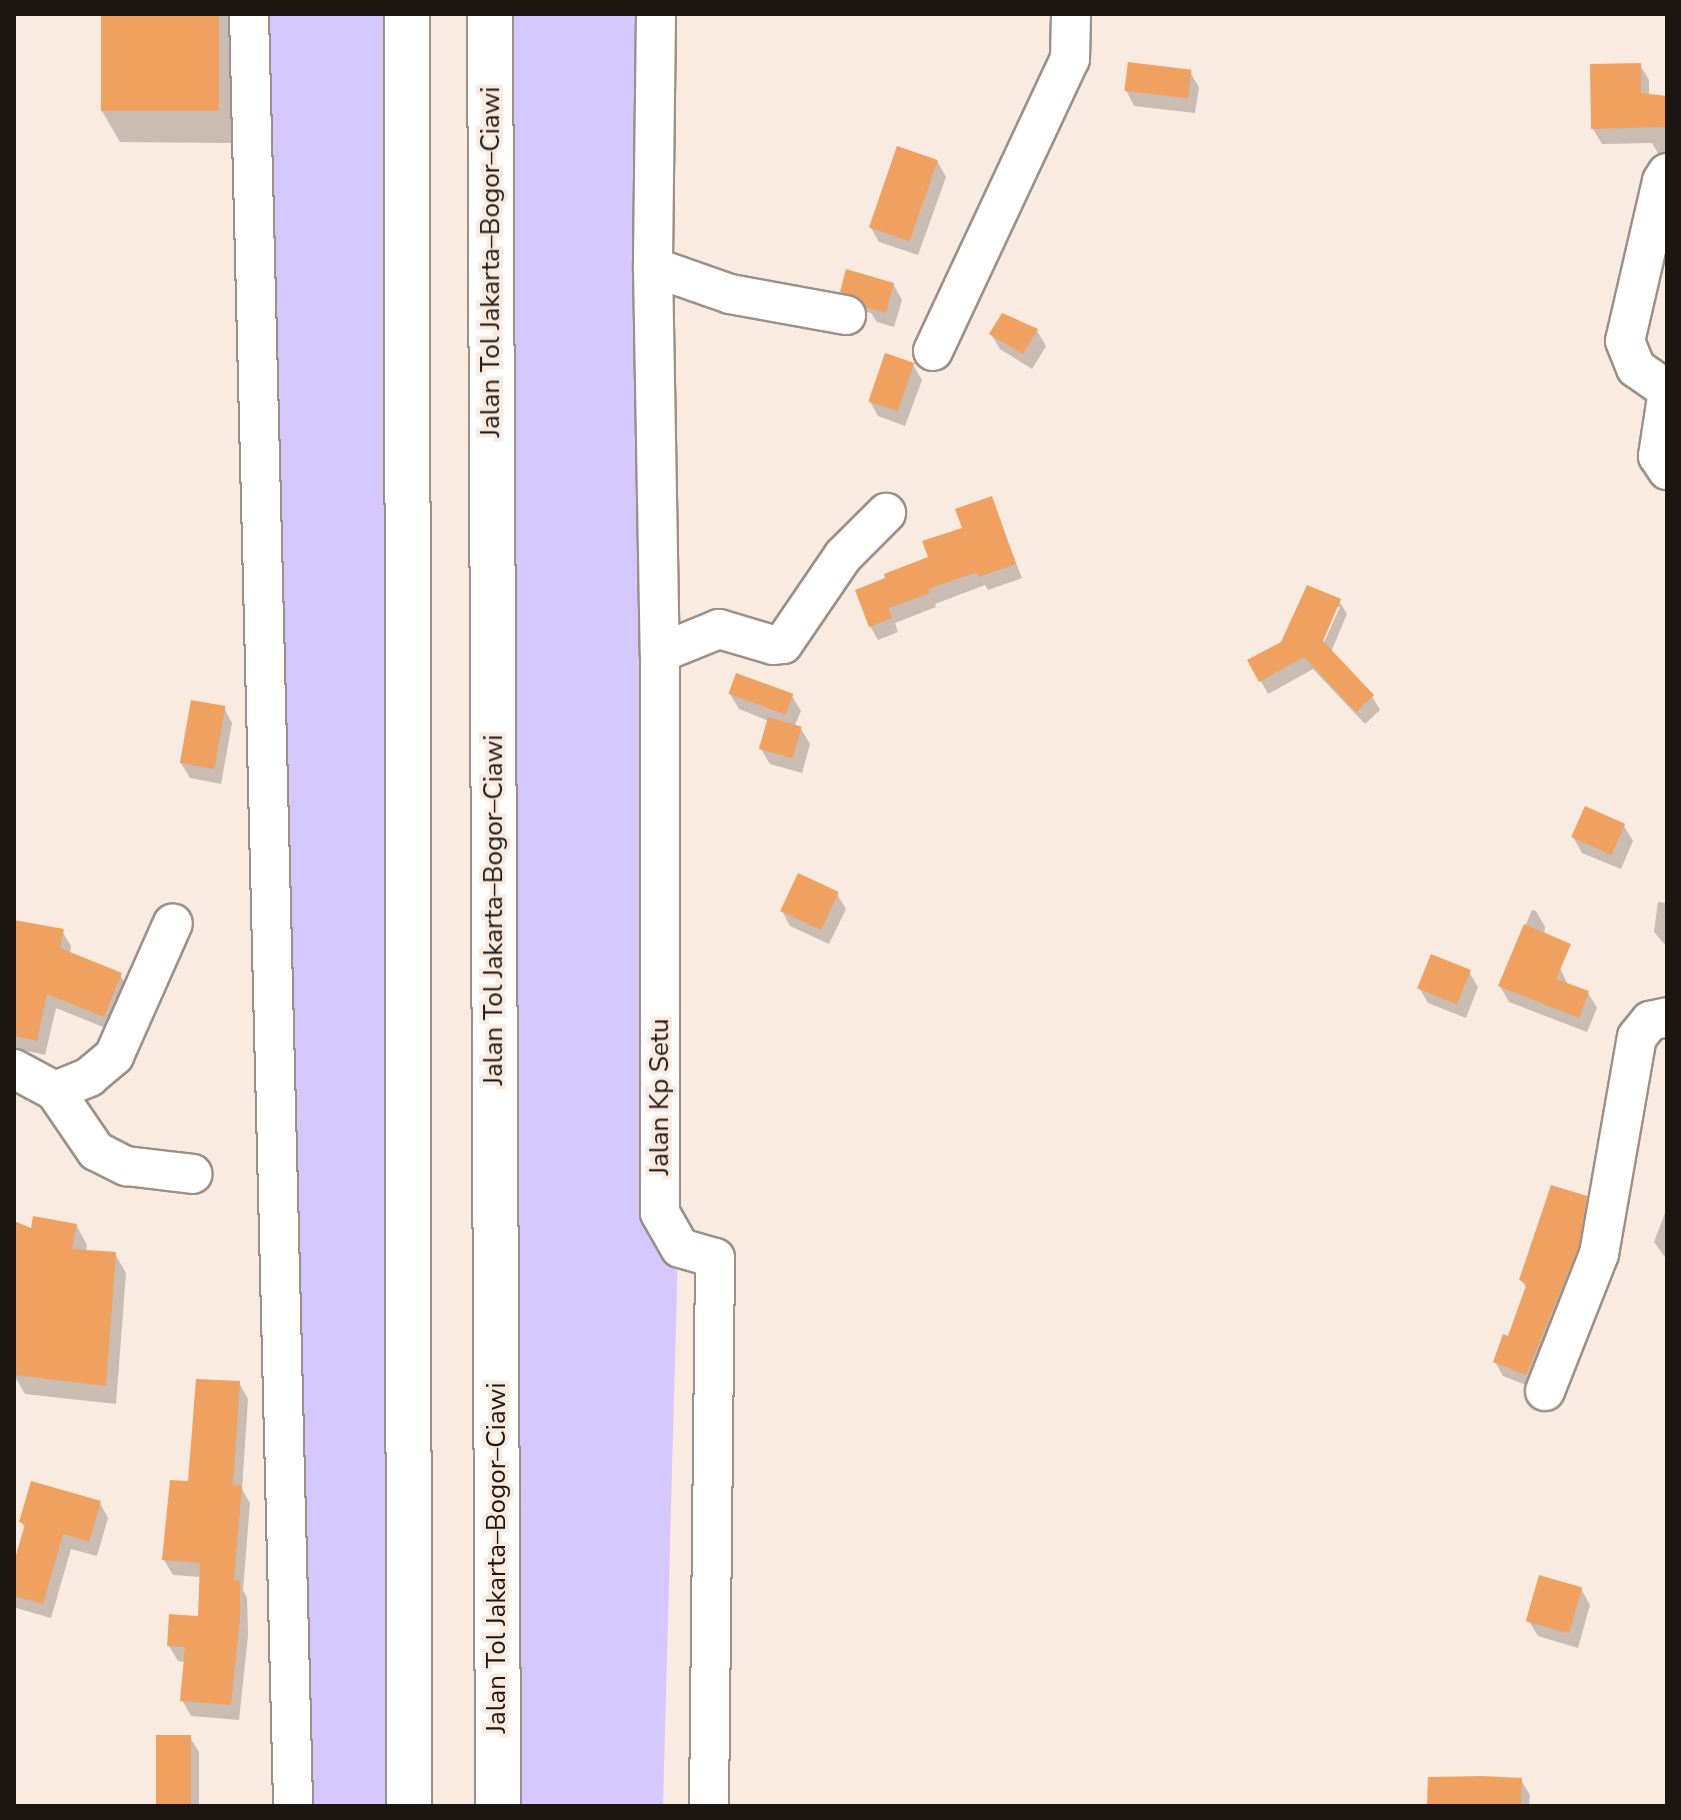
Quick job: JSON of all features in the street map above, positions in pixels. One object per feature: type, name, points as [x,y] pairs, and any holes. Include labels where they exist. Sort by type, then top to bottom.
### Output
[{"type":"highway","points":[[407,14],[409,1806]]},
{"type":"highway","name":"Jalan Tol Jakarta–Bogor–Ciawi","points":[[490,14],[498,1806]]},
{"type":"street","points":[[249,14],[293,1806]]},
{"type":"street","points":[[656,14],[653,267],[660,653],[719,629],[773,645],[783,644],[843,556],[886,513]]},
{"type":"street","points":[[933,351],[1070,59],[1071,14]]},
{"type":"street","points":[[1667,173],[1662,181],[1625,341],[1636,368],[1667,390]]},
{"type":"street","points":[[653,267],[730,294],[846,315]]},
{"type":"street","points":[[1667,397],[1658,456],[1667,470]]},
{"type":"street","name":"Jalan Kp Setu","points":[[660,653],[660,1213],[680,1248],[715,1258],[709,1806]]},
{"type":"street","points":[[55,1091],[89,1077],[114,1056],[173,923]]},
{"type":"street","points":[[1545,1391],[1599,1254],[1637,1037],[1650,1021],[1667,1017]]},
{"type":"street","points":[[14,1069],[55,1091],[96,1151],[126,1166],[193,1174]]},
{"type":"shaded area","points":[[249,14],[407,14],[409,1806],[292,1806]]},
{"type":"shaded area","points":[[490,14],[656,14],[678,1248],[663,1806],[498,1806]]},
{"type":"building","points":[[101,14],[219,14],[219,111],[101,111]]},
{"type":"building","points":[[1128,62],[1192,70],[1188,99],[1124,91]]},
{"type":"building","points":[[1641,63],[1641,93],[1667,96],[1667,127],[1591,129],[1590,64]]},
{"type":"building","points":[[897,146],[938,160],[910,241],[869,227]]},
{"type":"building","points":[[846,269],[894,283],[886,313],[866,307],[860,298],[840,292]]},
{"type":"building","points":[[1002,313],[1038,329],[1023,354],[989,334]]},
{"type":"building","points":[[885,353],[914,363],[898,411],[868,401]]},
{"type":"building","points":[[992,496],[1016,564],[978,577],[977,572],[928,589],[930,593],[889,608],[892,618],[869,627],[855,590],[885,578],[884,574],[928,557],[922,541],[962,528],[955,509]]},
{"type":"building","points":[[1307,585],[1341,599],[1323,641],[1374,695],[1356,712],[1304,657],[1259,682],[1247,660],[1281,642]]},
{"type":"building","points":[[736,673],[793,694],[786,715],[728,694]]},
{"type":"building","points":[[191,700],[225,706],[214,769],[180,763]]},
{"type":"building","points":[[768,717],[802,727],[793,758],[759,749]]},
{"type":"building","points":[[1585,806],[1625,824],[1611,855],[1571,837]]},
{"type":"building","points":[[798,873],[839,892],[821,930],[780,911]]},
{"type":"building","points":[[14,920],[64,929],[60,948],[122,973],[104,1017],[47,994],[37,1041],[14,1036]]},
{"type":"building","points":[[1524,924],[1571,944],[1556,979],[1589,991],[1579,1018],[1498,986]]},
{"type":"building","points":[[1431,954],[1471,970],[1457,1004],[1417,988]]},
{"type":"building","points":[[1551,1185],[1587,1196],[1578,1248],[1526,1375],[1493,1362],[1503,1334],[1508,1336],[1527,1283],[1519,1280]]},
{"type":"building","points":[[33,1216],[77,1224],[72,1249],[116,1252],[106,1386],[14,1375],[14,1221],[31,1228]]},
{"type":"building","points":[[196,1379],[240,1381],[233,1485],[242,1486],[234,1580],[240,1581],[240,1619],[231,1705],[180,1701],[185,1647],[167,1646],[169,1614],[198,1616],[200,1563],[162,1560],[170,1480],[188,1481]]},
{"type":"building","points":[[31,1481],[101,1501],[89,1542],[63,1534],[43,1604],[14,1596],[14,1562],[25,1524],[19,1522]]},
{"type":"building","points":[[1539,1575],[1582,1587],[1569,1634],[1526,1621]]},
{"type":"building","points":[[156,1735],[191,1735],[191,1806],[156,1806]]},
{"type":"building","points":[[1428,1777],[1522,1778],[1521,1806],[1427,1804]]}]
